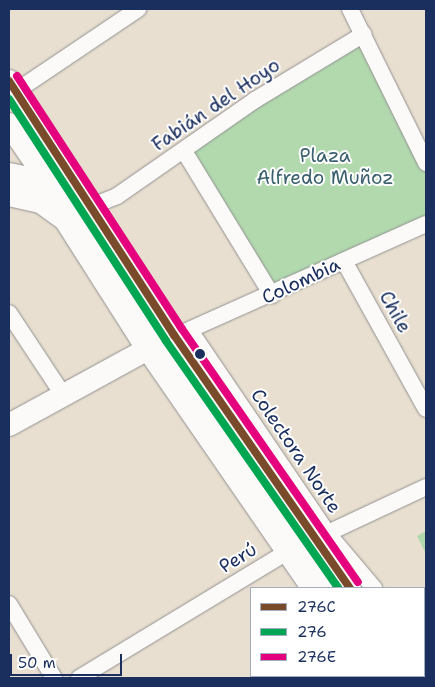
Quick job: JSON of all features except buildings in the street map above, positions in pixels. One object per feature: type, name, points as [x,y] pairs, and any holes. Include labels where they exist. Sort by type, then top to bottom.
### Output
[{"type":"street","points":[[138,9],[11,90],[90,207],[166,340]]},
{"type":"street","points":[[350,9],[426,163]]},
{"type":"street","name":"Fabián del Hoyo","points":[[90,207],[117,196],[255,100],[364,34]]},
{"type":"street","points":[[9,124],[66,209],[166,340],[306,544],[349,587]]},
{"type":"street","points":[[184,151],[272,295]]},
{"type":"street","points":[[9,174],[48,183],[73,183]]},
{"type":"street","points":[[18,197],[66,209],[90,207]]},
{"type":"street","name":"Colectora Norte","points":[[18,197],[54,212],[166,340],[306,544],[372,587]]},
{"type":"street","name":"Colombia","points":[[9,425],[62,393],[166,340],[272,295],[344,260],[426,224]]},
{"type":"street","name":"Chile","points":[[344,260],[426,409]]},
{"type":"street","points":[[9,313],[62,393]]},
{"type":"street","name":"Perú","points":[[79,678],[306,544],[426,487]]},
{"type":"street","points":[[306,544],[309,587]]},
{"type":"street","points":[[306,544],[325,587]]},
{"type":"street","points":[[9,604],[54,678]]},
{"type":"green space","name":"Plaza Alfredo Muñoz","points":[[364,34],[426,163],[426,224],[272,295],[184,151]]},
{"type":"green space","points":[[426,531],[426,554],[417,536]]},
{"type":"transit line","name":"276E","points":[[17,76],[182,329],[358,582]]},
{"type":"transit line","name":"276C","points":[[9,81],[174,335],[349,587]]},
{"type":"transit line","name":"276","points":[[9,99],[166,341],[337,587]]}]
